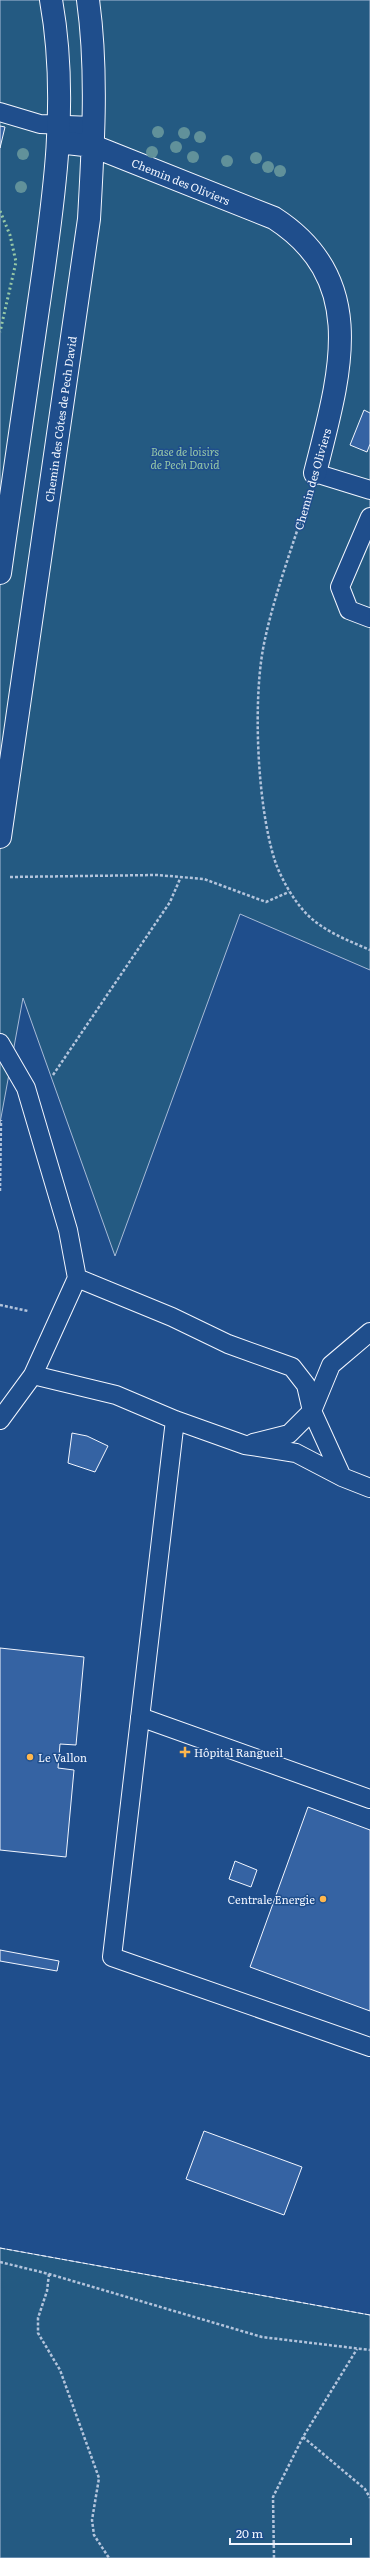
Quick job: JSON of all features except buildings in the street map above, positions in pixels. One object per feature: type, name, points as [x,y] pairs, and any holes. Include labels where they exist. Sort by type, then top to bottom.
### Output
[{"type":"street","points":[[0,573],[55,192],[58,134],[57,33],[51,0]]},
{"type":"street","name":"Chemin des Côtes de Pech David","points":[[0,837],[89,219],[93,136],[92,27],[88,0]]},
{"type":"street","name":"Chemin des Oliviers","points":[[58,134],[93,136],[274,218],[296,230],[315,246],[333,270],[343,296],[347,322],[343,361],[314,473]]},
{"type":"lane","points":[[0,112],[33,123],[58,134]]},
{"type":"lane","points":[[314,473],[370,490]]},
{"type":"lane","points":[[370,517],[340,587],[349,610],[370,618]]},
{"type":"lane","points":[[0,1044],[26,1088],[68,1230],[77,1278],[33,1375],[0,1420]]},
{"type":"lane","points":[[77,1278],[172,1317],[228,1344],[292,1367],[306,1384],[312,1411],[342,1477]]},
{"type":"lane","points":[[245,1445],[289,1434],[312,1411],[331,1365],[370,1332]]},
{"type":"lane","points":[[33,1375],[116,1395],[175,1420],[245,1445],[296,1453],[342,1477],[370,1488]]},
{"type":"lane","points":[[175,1420],[112,1957],[370,2047]]},
{"type":"lane","points":[[140,1717],[370,1799]]},
{"type":"path","name":"Chemin des Oliviers","points":[[314,473],[264,640],[258,699],[258,747],[267,828],[275,861],[289,892],[304,911],[320,925],[344,939],[370,950]]},
{"type":"path","points":[[10,877],[157,875],[180,879],[204,879],[266,902],[289,892]]},
{"type":"path","points":[[52,1076],[61,1066],[170,902],[180,879]]},
{"type":"path","points":[[0,1191],[1,1113]]},
{"type":"path","points":[[0,2262],[49,2274],[262,2338],[370,2350]]},
{"type":"path","points":[[49,2274],[47,2291],[38,2318],[38,2333],[60,2370],[99,2478],[92,2520],[94,2535],[109,2558]]},
{"type":"path","points":[[274,2558],[273,2497],[303,2437],[357,2349]]},
{"type":"path","points":[[303,2437],[365,2489],[370,2498]]},
{"type":"green space","name":"Base de loisirs de Pech David","points":[[0,0],[370,0],[370,970],[240,914],[115,1256],[23,998],[0,1123]]},
{"type":"green space","points":[[0,2248],[370,2315],[370,2558],[0,2558]]},
{"type":"hedge","points":[[0,211],[10,235],[16,262],[0,332]]},
{"type":"fence","points":[[0,2248],[370,2315]]},
{"type":"place","name":"Hôpital Rangueil","points":[[185,1752]]},
{"type":"place","name":"Le Vallon","points":[[30,1757]]},
{"type":"place","name":"Centrale Energie","points":[[323,1899]]}]
